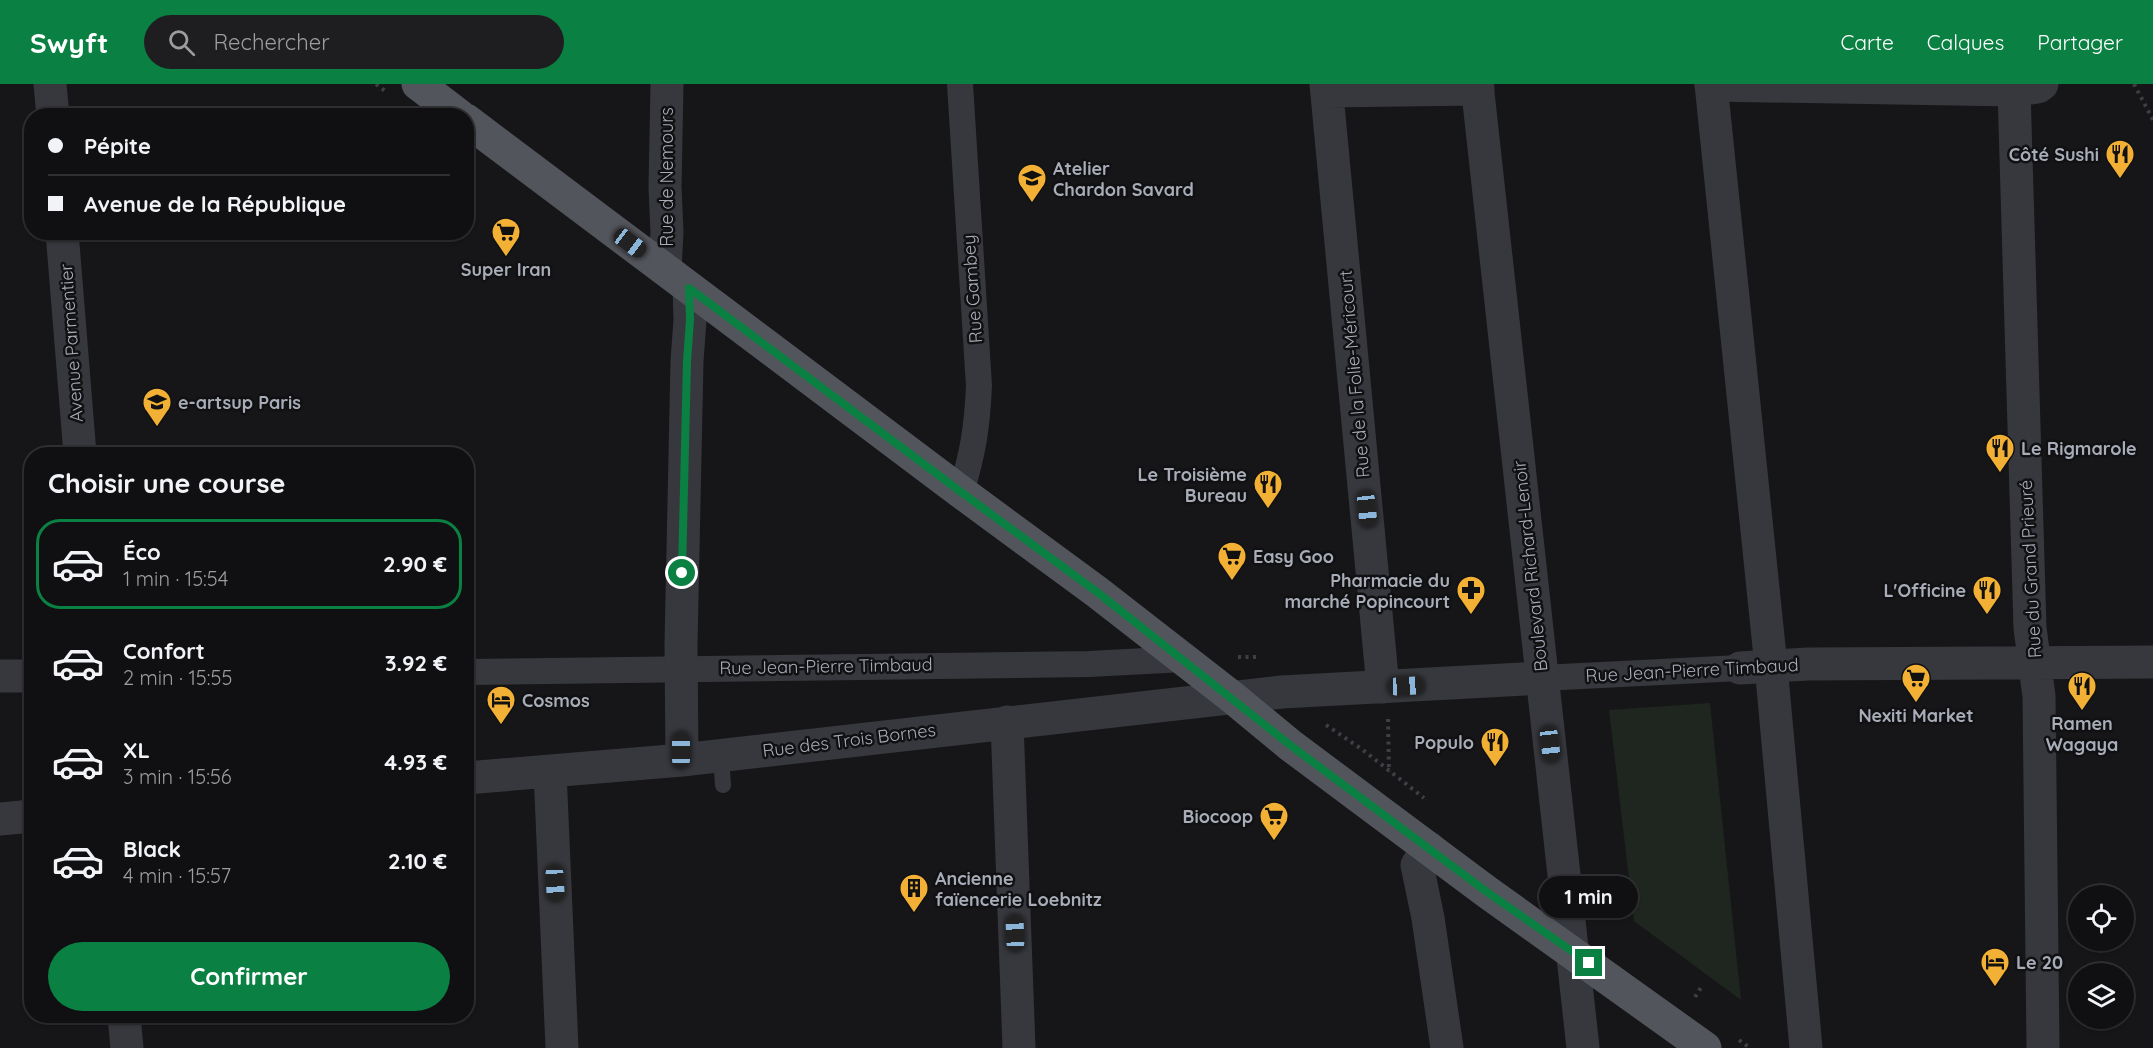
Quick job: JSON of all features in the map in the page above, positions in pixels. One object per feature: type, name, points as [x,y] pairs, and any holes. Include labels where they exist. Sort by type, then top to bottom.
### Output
[{"type":"main road","points":[[418,84],[450,108]]},
{"type":"main road","points":[[474,126],[1097,592],[1290,745],[1487,892],[1705,1048]]},
{"type":"street","points":[[51,84],[52,108]]},
{"type":"street","name":"Rue de Nemours","points":[[667,84],[665,187],[667,232],[677,278],[690,320],[687,361],[681,668],[682,760]]},
{"type":"street","name":"Rue Gambey","points":[[960,84],[978,386],[977,427],[971,459],[961,492]]},
{"type":"street","points":[[1806,1048],[1755,667],[1711,84],[2028,87]]},
{"type":"street","points":[[1327,87],[1478,86]]},
{"type":"street","name":"Boulevard Richard-Lenoir","points":[[1478,86],[1583,1048]]},
{"type":"street","name":"Rue de la Folie-Méricourt","points":[[1327,87],[1383,687]]},
{"type":"street","name":"Rue du Grand Prieuré","points":[[2028,87],[2030,628],[2038,696],[2043,1048]]},
{"type":"street","name":"Avenue Parmentier","points":[[63,240],[79,447]]},
{"type":"street","name":"Rue Jean-Pierre Timbaud","points":[[474,672],[1089,664],[1184,659]]},
{"type":"street","name":"Rue Jean-Pierre Timbaud","points":[[1232,697],[1344,688],[1755,667],[2153,662]]},
{"type":"street","points":[[0,676],[24,676]]},
{"type":"street","name":"Rue des Trois Bornes","points":[[474,777],[682,760],[722,770],[1007,722],[1232,697]]},
{"type":"street","points":[[1007,722],[1019,1048]]},
{"type":"street","points":[[550,771],[562,1048]]},
{"type":"street","points":[[0,819],[24,817]]},
{"type":"street","points":[[1429,848],[1417,865],[1428,918],[1447,1048]]},
{"type":"street","points":[[125,1023],[127,1048]]},
{"type":"path","points":[[2134,84],[2153,120]]},
{"type":"path","points":[[1383,687],[1388,717],[1389,771]]},
{"type":"path","points":[[1320,721],[1364,750],[1404,783]]},
{"type":"path","points":[[1695,997],[1702,986]]},
{"type":"shaded area","points":[[1710,703],[1741,1000],[1634,921],[1609,710]]},
{"type":"place","name":"Côté Sushi","points":[[2120,180]]},
{"type":"place","name":"Atelier Chardon Savard","points":[[1032,204]]},
{"type":"place","name":"Super Iran","points":[[506,258]]},
{"type":"place","name":"e-artsup Paris","points":[[157,428]]},
{"type":"place","name":"Le Rigmarole","points":[[2000,474]]},
{"type":"place","name":"Le Troisième Bureau","points":[[1268,510]]},
{"type":"place","name":"Easy Goo","points":[[1232,582]]},
{"type":"place","name":"Pharmacie du marché Popincourt","points":[[1471,616]]},
{"type":"place","name":"L'Officine","points":[[1987,616]]},
{"type":"place","name":"Nexiti Market","points":[[1916,704]]},
{"type":"place","name":"Ramen Wagaya","points":[[2082,712]]},
{"type":"place","name":"Cosmos","points":[[501,726]]},
{"type":"place","name":"Populo","points":[[1495,768]]},
{"type":"place","name":"Biocoop","points":[[1274,842]]},
{"type":"place","name":"Ancienne faïencerie Loebnitz","points":[[914,914]]},
{"type":"place","name":"Le 20","points":[[1995,988]]},
{"type":"route","points":[[682,573],[689,288],[1097,592],[1290,745],[1487,892],[1589,963]]}]
